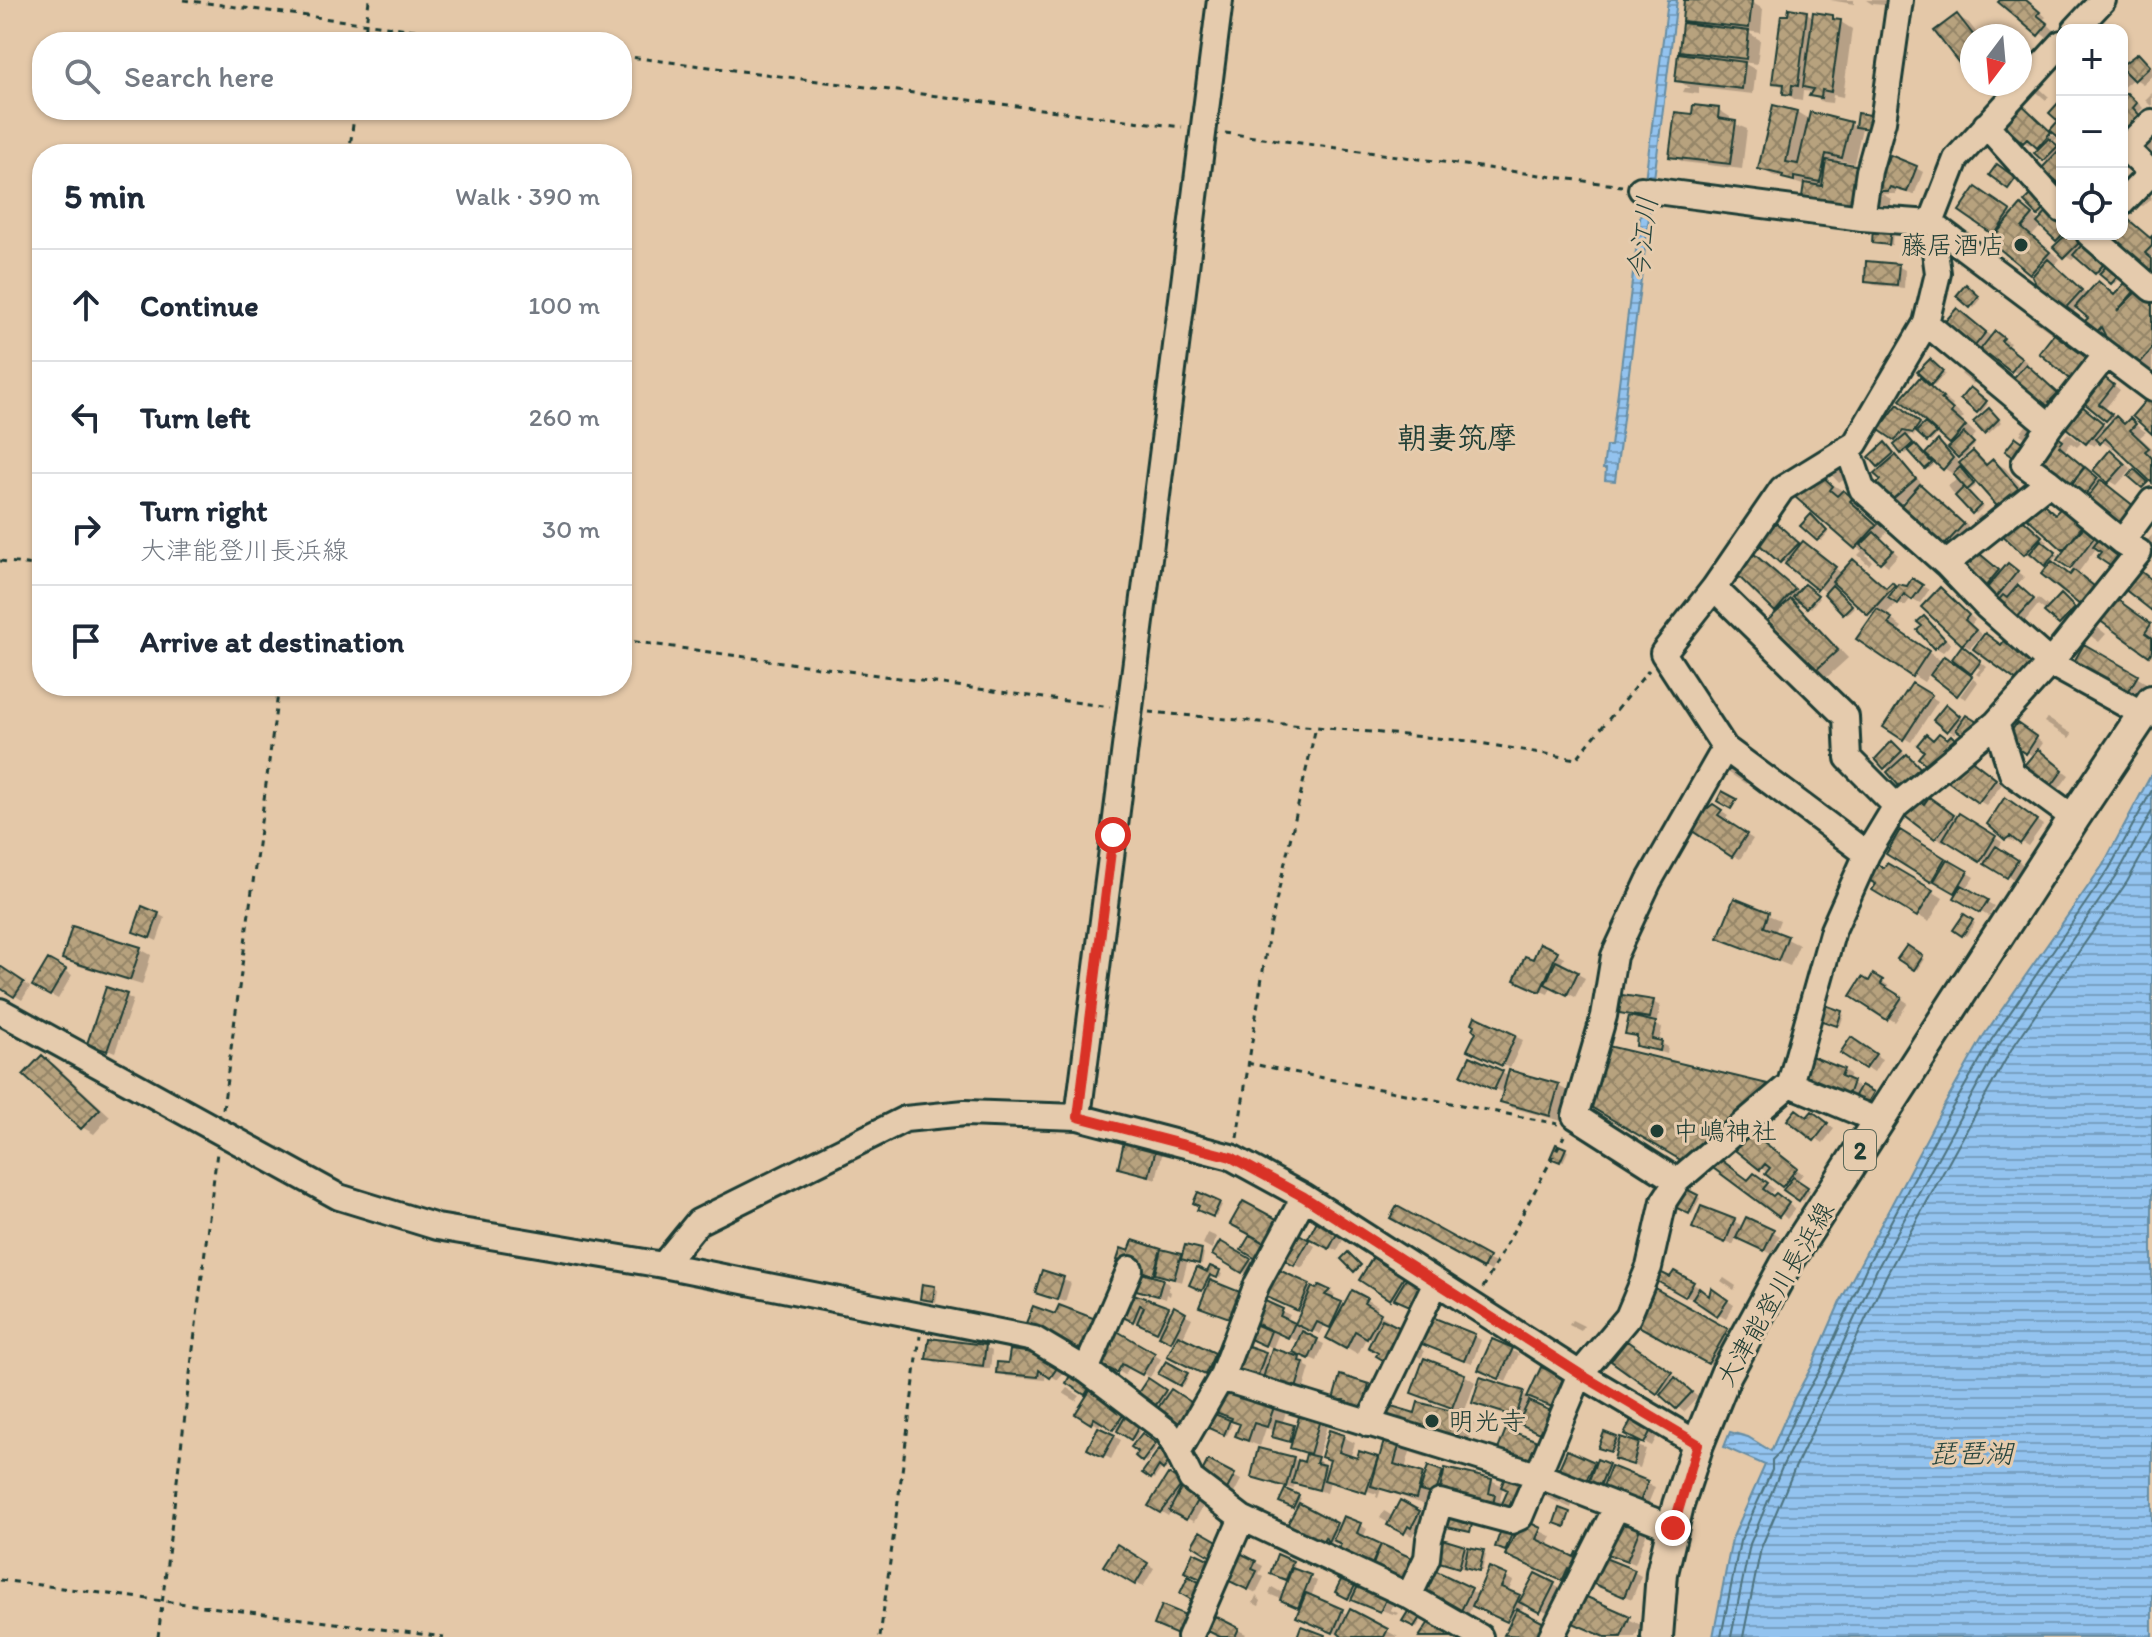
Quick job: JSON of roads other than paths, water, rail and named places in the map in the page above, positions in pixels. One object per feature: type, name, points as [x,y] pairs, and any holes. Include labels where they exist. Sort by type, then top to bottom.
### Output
[{"type":"main road","name":"大津能登川長浜線","points":[[1657,1637],[1662,1573],[1673,1528],[1698,1444],[1726,1374],[1785,1266],[2148,707]]},
{"type":"street","points":[[1078,1117],[1220,0]]},
{"type":"street","points":[[1862,218],[1869,171],[1883,121],[1900,0]]},
{"type":"street","points":[[2081,24],[2103,0]]},
{"type":"street","points":[[1867,854],[1725,748],[1663,653],[1714,588],[1782,489],[1855,444],[1926,323],[1938,273],[1931,223],[1956,159],[2056,49]]},
{"type":"street","points":[[2128,197],[2151,173],[2125,148],[2152,122]]},
{"type":"street","points":[[1986,125],[2056,203]]},
{"type":"street","points":[[1648,190],[1862,218],[1931,223],[2152,389]]},
{"type":"street","points":[[2097,240],[2152,288]]},
{"type":"street","points":[[1926,323],[2050,426]]},
{"type":"street","points":[[1409,1596],[1427,1558],[1440,1502],[1511,1521],[1520,1517],[1580,1374],[1628,1317],[1649,1267],[1664,1201],[1677,1181],[1790,1084],[1833,930],[1867,854],[1896,806],[1996,723],[2050,663],[2139,552],[2024,464],[2105,356]]},
{"type":"street","points":[[1848,448],[1862,489],[2050,663],[2148,707]]},
{"type":"street","points":[[1946,564],[2049,482]]},
{"type":"street","points":[[2122,542],[2152,501]]},
{"type":"street","points":[[1714,588],[1846,717],[1848,758],[1896,806]]},
{"type":"street","points":[[1996,723],[2012,773],[2074,818]]},
{"type":"street","points":[[1677,1181],[1575,1116],[1604,1016],[1614,956],[1649,881],[1725,748]]},
{"type":"street","points":[[0,1011],[339,1197],[437,1227],[663,1265],[1034,1339],[1086,1370],[1168,1432],[1191,1479],[1242,1518],[1409,1596],[1480,1637]]},
{"type":"street","points":[[1790,1084],[1879,1121]]},
{"type":"street","points":[[663,1265],[698,1222],[905,1119],[965,1113],[1078,1117],[1231,1157],[1304,1197],[1580,1374],[1698,1444]]},
{"type":"street","points":[[1178,1452],[1221,1378],[1257,1284],[1304,1197]]},
{"type":"street","points":[[1086,1370],[1130,1269]]},
{"type":"street","points":[[1368,1424],[1436,1282]]},
{"type":"street","points":[[1221,1378],[1537,1475],[1673,1528]]},
{"type":"street","points":[[1551,1637],[1617,1506]]},
{"type":"street","points":[[1190,1637],[1242,1518]]},
{"type":"water","name":"今江川","points":[[1668,0],[1677,0],[1615,481],[1605,480],[1606,446],[1611,446]]},
{"type":"water","name":"琵琶湖","points":[[2152,773],[2152,1637],[1713,1637],[1732,1539],[1765,1465],[1724,1447],[1730,1432],[1748,1437],[1771,1451],[1840,1302],[1941,1111],[1984,1035],[2103,865]]},
{"type":"place","name":"藤居酒店","points":[[2021,245]]},
{"type":"place","name":"中嶋神社","points":[[1657,1131]]},
{"type":"place","name":"明光寺","points":[[1432,1421]]},
{"type":"district","name":"朝妻筑摩","points":[[1457,437]]}]
